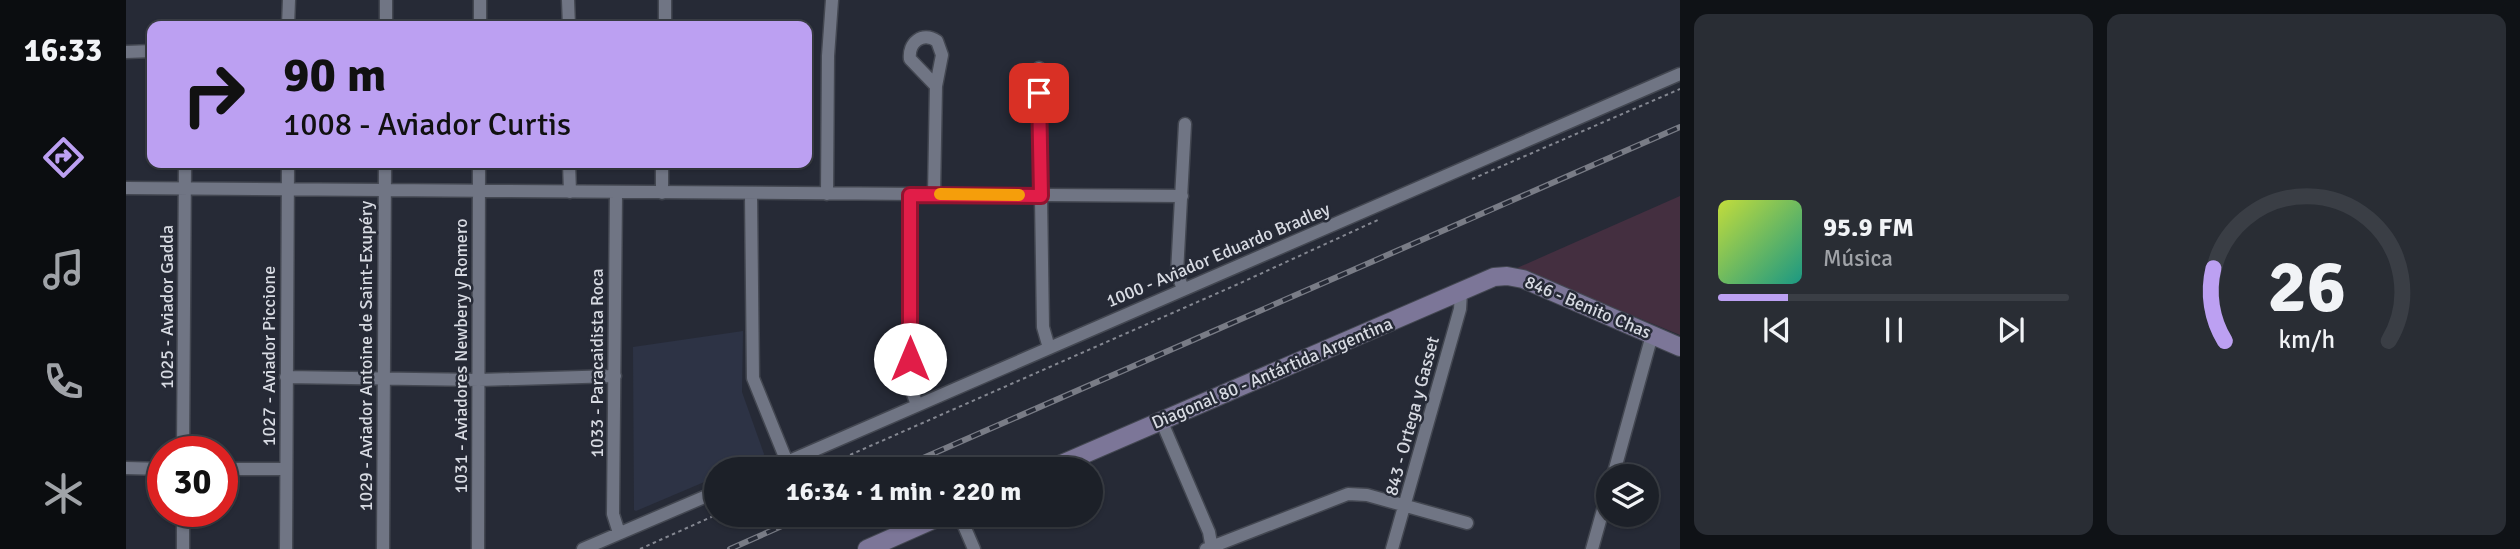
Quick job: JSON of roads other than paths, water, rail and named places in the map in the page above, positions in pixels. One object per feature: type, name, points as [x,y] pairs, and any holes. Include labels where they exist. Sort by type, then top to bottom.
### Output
[{"type":"main road","name":"846 - Benito Chas","points":[[1494,277],[1507,275],[1523,279],[1680,347]]},
{"type":"main road","name":"Diagonal 80 - Antártida Argentina","points":[[1076,457],[1494,277]]},
{"type":"main road","points":[[867,549],[917,527]]},
{"type":"street","points":[[288,21],[289,0]]},
{"type":"street","points":[[386,0],[386,21]]},
{"type":"street","points":[[480,0],[480,21]]},
{"type":"street","points":[[568,0],[569,21]]},
{"type":"street","points":[[665,0],[665,21]]},
{"type":"street","points":[[827,194],[828,56],[832,0]]},
{"type":"street","points":[[126,52],[147,51]]},
{"type":"street","points":[[1039,68],[1043,327],[1048,348]]},
{"type":"street","name":"1000 - Aviador Eduardo Bradley","points":[[798,457],[1680,74]]},
{"type":"street","points":[[934,194],[936,86]]},
{"type":"street","points":[[1183,289],[1177,273],[1185,124]]},
{"type":"street","name":"1025 - Aviador Gadda","points":[[183,436],[185,168]]},
{"type":"street","name":"1027 - Aviador Piccione","points":[[286,549],[288,168]]},
{"type":"street","name":"1029 - Aviador Antoine de Saint-Exupéry","points":[[383,549],[384,168]]},
{"type":"street","name":"1031 - Aviadores Newbery y Romero","points":[[478,549],[479,168]]},
{"type":"street","points":[[569,168],[570,192]]},
{"type":"street","points":[[662,168],[662,193]]},
{"type":"street","points":[[126,188],[751,195],[1182,196]]},
{"type":"street","name":"1033 - Paracaidista Roca","points":[[616,192],[613,514],[619,533]]},
{"type":"street","points":[[751,195],[753,378],[785,457]]},
{"type":"street","points":[[910,195],[910,386],[917,405]]},
{"type":"street","name":"843 - Ortega y Gasset","points":[[1392,549],[1460,309],[1461,292]]},
{"type":"street","points":[[1616,464],[1652,335]]},
{"type":"street","points":[[286,377],[479,380],[615,376]]},
{"type":"street","points":[[1161,420],[1209,532],[1210,548],[1348,494],[1367,495],[1467,523]]},
{"type":"street","points":[[126,468],[147,469]]},
{"type":"street","points":[[238,469],[286,469]]},
{"type":"street","points":[[583,549],[704,497]]},
{"type":"street","points":[[183,527],[183,549]]},
{"type":"street","points":[[965,527],[974,549]]},
{"type":"street","points":[[1592,549],[1598,527]]},
{"type":"railway","points":[[925,457],[1680,127]]},
{"type":"railway","points":[[730,549],[780,527]]}]
